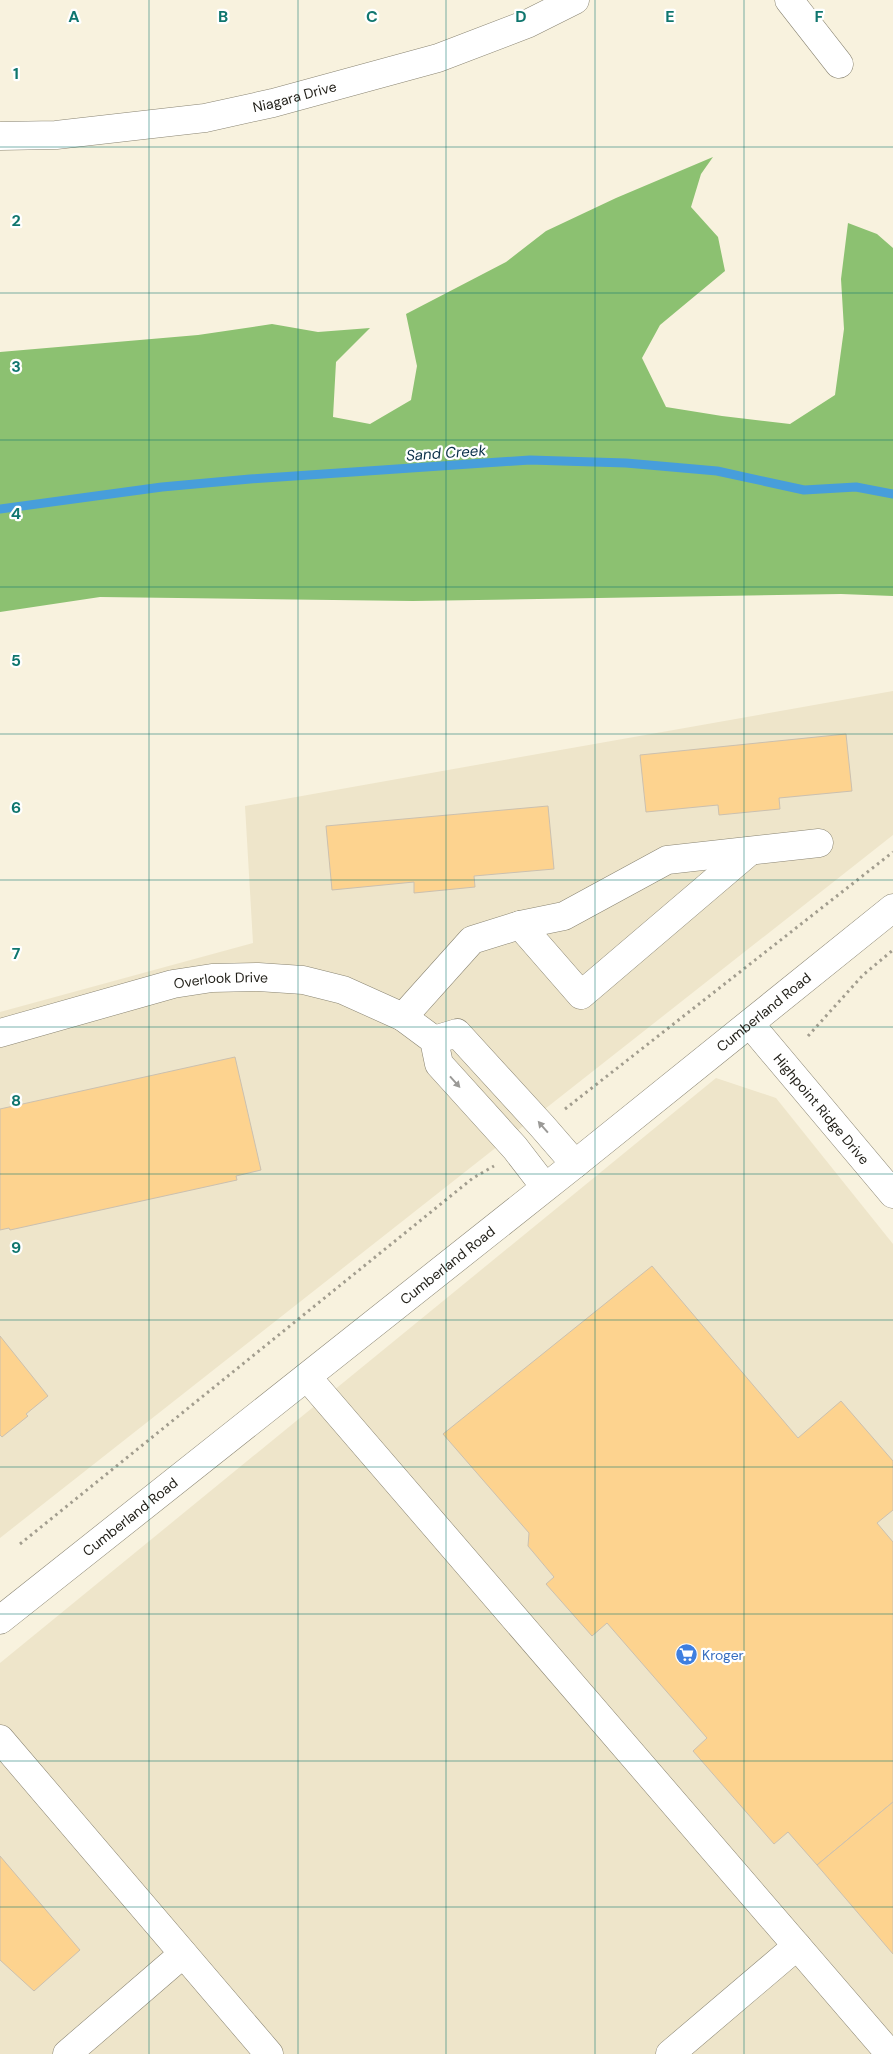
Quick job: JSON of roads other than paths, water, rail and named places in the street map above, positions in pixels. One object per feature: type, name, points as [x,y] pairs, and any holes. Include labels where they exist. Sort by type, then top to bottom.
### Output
[{"type":"street","name":"Niagara Drive","points":[[0,136],[56,136],[185,120],[273,103],[438,58],[527,24],[575,0]]},
{"type":"street","points":[[789,0],[838,64]]},
{"type":"street","points":[[403,1017],[472,940],[520,925],[564,916],[666,860],[819,843]]},
{"type":"street","points":[[520,925],[581,995],[750,850]]},
{"type":"street","name":"Cumberland Road","points":[[0,1620],[750,1024],[893,908]]},
{"type":"street","name":"Overlook Drive","points":[[0,1033],[173,984],[221,978],[258,977],[303,980],[343,990],[403,1017],[434,1040]]},
{"type":"street","name":"Highpoint Ridge Drive","points":[[750,1024],[893,1194]]},
{"type":"street","points":[[545,1187],[515,1148],[439,1064],[434,1040],[457,1033],[574,1164]]},
{"type":"street","points":[[307,1377],[890,2054]]},
{"type":"street","points":[[0,1740],[269,2054]]},
{"type":"street","points":[[670,2054],[797,1946]]},
{"type":"street","points":[[67,2054],[183,1954]]},
{"type":"waterway","name":"Sand Creek","points":[[0,509],[162,487],[250,479],[530,460],[626,463],[717,471],[804,490],[856,487],[893,494]]},
{"type":"place","name":"Kroger","points":[[686,1655]]}]
